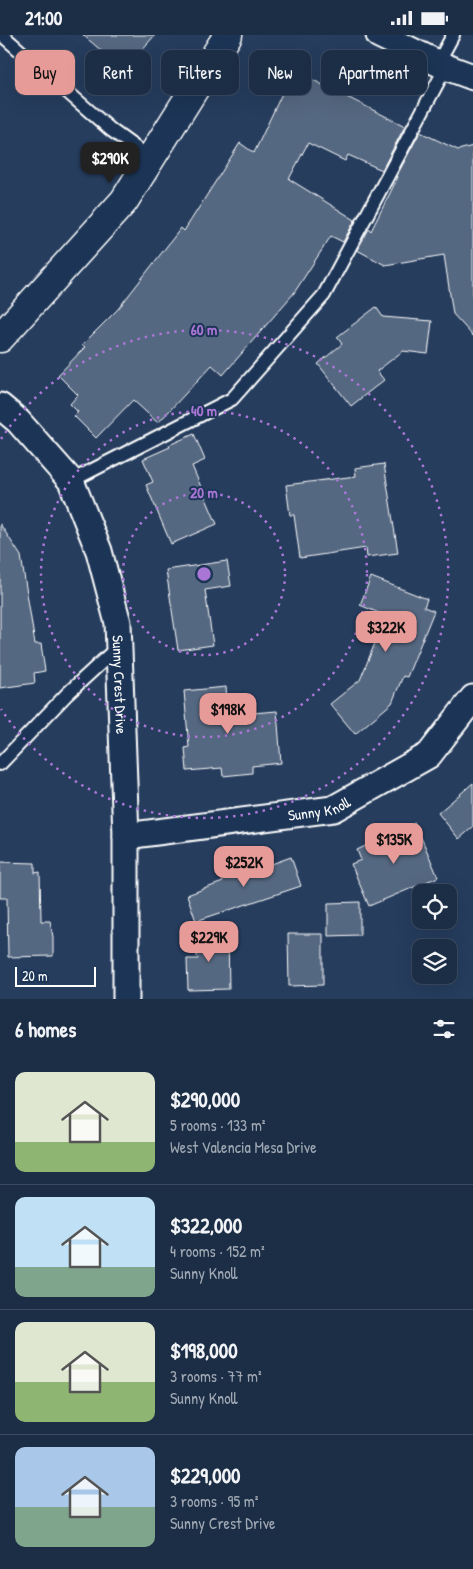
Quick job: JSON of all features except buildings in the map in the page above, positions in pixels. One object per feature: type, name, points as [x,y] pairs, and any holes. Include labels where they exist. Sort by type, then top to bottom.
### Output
[{"type":"street","points":[[0,338],[124,201],[228,35]]},
{"type":"street","points":[[379,35],[442,65],[473,77]]},
{"type":"street","name":"Sunny Crest Drive","points":[[0,406],[18,421],[71,481],[99,551],[118,623],[126,836],[126,999]]},
{"type":"street","name":"Sunny Knoll","points":[[126,836],[333,809],[429,755],[473,698]]},
{"type":"lane","points":[[2,35],[111,130],[151,159]]},
{"type":"lane","points":[[71,481],[232,399],[324,295],[442,65],[452,35]]},
{"type":"lane","points":[[0,764],[67,694],[119,646]]}]
